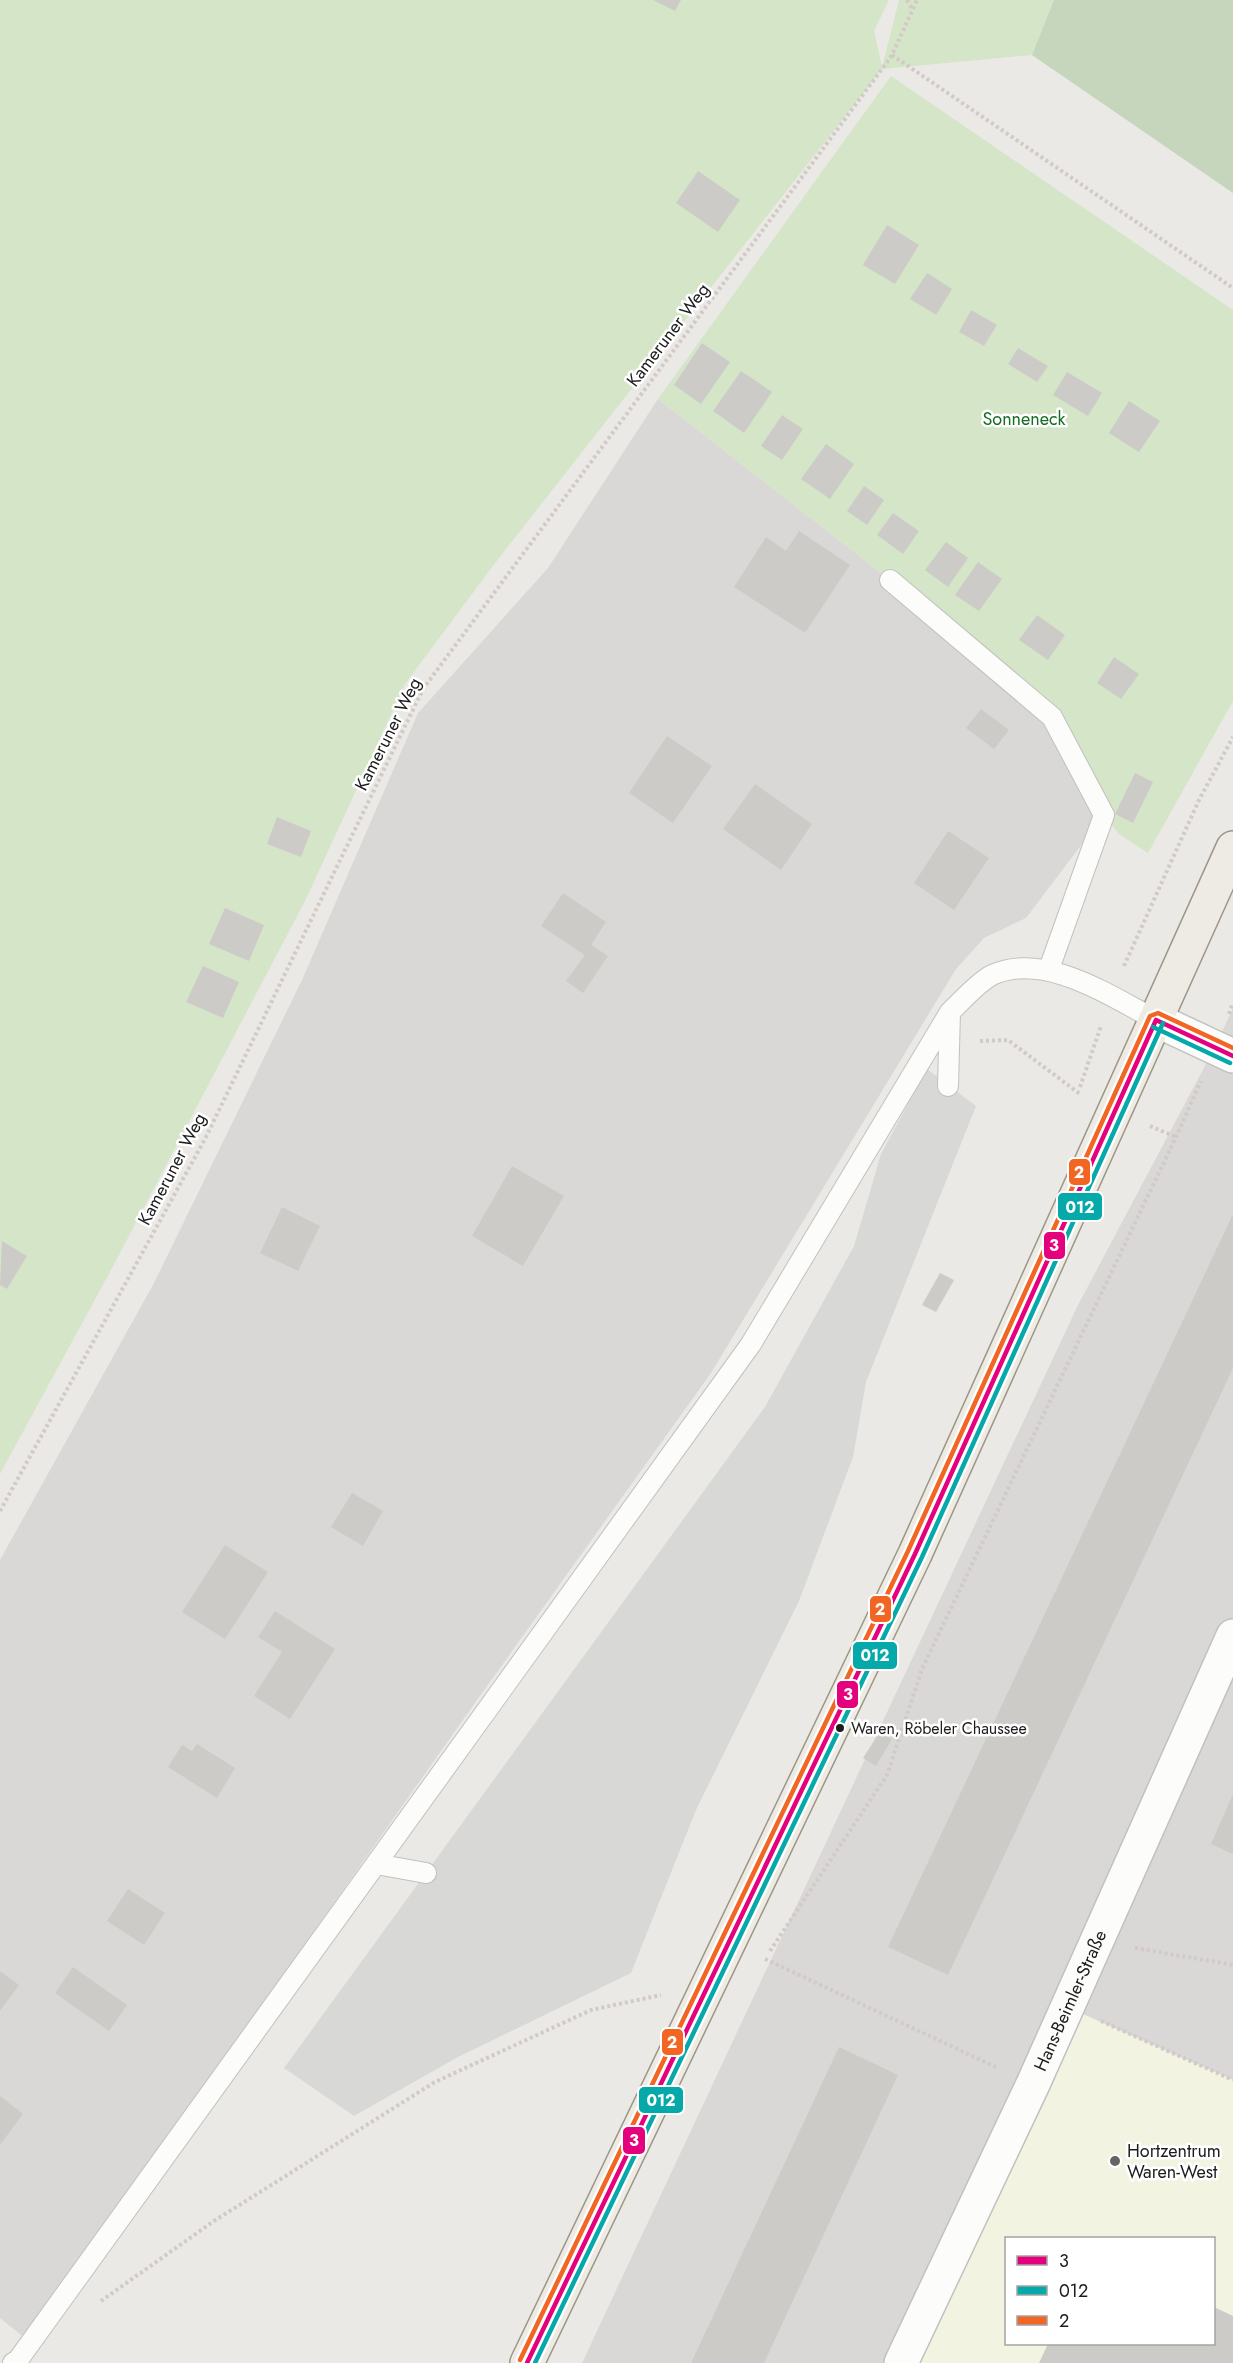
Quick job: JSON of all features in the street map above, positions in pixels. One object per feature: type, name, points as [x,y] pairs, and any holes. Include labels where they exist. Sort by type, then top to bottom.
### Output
[{"type":"main road","points":[[527,2363],[706,1985],[915,1554],[1233,848]]},
{"type":"street","points":[[1156,1020],[1224,1051]]},
{"type":"street","name":"Hans-Beimler-Straße","points":[[901,2363],[1033,2084],[1233,1636]]},
{"type":"lane","points":[[890,580],[1052,717],[1104,815],[1049,969]]},
{"type":"lane","points":[[14,2363],[751,1344],[950,1012],[991,976],[1020,968],[1049,969],[1111,996],[1156,1020]]},
{"type":"lane","points":[[948,1086],[950,1012]]},
{"type":"lane","points":[[376,1864],[426,1874]]},
{"type":"path","points":[[907,0],[913,11]]},
{"type":"path","name":"Kameruner Weg","points":[[0,1511],[205,1139],[423,689],[892,55],[917,0]]},
{"type":"path","points":[[892,55],[1233,288]]},
{"type":"path","points":[[1078,1093],[1111,996],[1199,800],[1233,737]]},
{"type":"path","points":[[949,1046],[1008,1040],[1078,1093],[1176,1137]]},
{"type":"path","points":[[760,1969],[887,1775],[922,1669],[1176,1137],[1224,1051]]},
{"type":"path","points":[[1096,1941],[1233,1965]]},
{"type":"path","points":[[765,1959],[1033,2084]]},
{"type":"path","points":[[97,2304],[214,2221],[435,2082],[591,2010],[706,1985]]},
{"type":"path","points":[[1067,2007],[1233,2080]]},
{"type":"shaded area","points":[[1054,0],[1233,0],[1233,193],[1032,55]]},
{"type":"shaded area","points":[[658,399],[890,580],[1052,717],[1104,815],[1026,918],[984,938],[956,969],[711,1373],[26,2339],[0,2318],[0,1560],[154,1283],[302,980],[418,713],[548,568]]},
{"type":"shaded area","points":[[1233,1008],[1233,2363],[582,2363],[1077,1307],[1215,1047]]},
{"type":"shaded area","points":[[927,1069],[976,1106],[866,1382],[853,1457],[799,1601],[696,1810],[631,1973],[458,2057],[354,2116],[284,2068],[765,1407],[854,1246],[881,1154]]},
{"type":"shaded area","name":"Hortzentrum Waren-West","points":[[1067,2007],[1233,2080],[1233,2363],[901,2363]]},
{"type":"green space","points":[[0,0],[889,0],[874,31],[882,67],[899,0],[1054,0],[1032,55],[882,69],[492,567],[405,684],[305,901],[111,1270],[0,1474]]},
{"type":"green space","name":"Sonneneck","points":[[891,76],[1233,310],[1233,701],[1148,853],[1119,834],[1104,815],[1052,717],[890,580],[658,399]]},
{"type":"building","points":[[653,0],[681,0],[675,11]]},
{"type":"building","points":[[698,171],[740,200],[718,232],[676,203]]},
{"type":"building","points":[[887,225],[919,245],[895,284],[863,265]]},
{"type":"building","points":[[927,273],[952,289],[936,315],[910,299]]},
{"type":"building","points":[[971,310],[997,325],[984,346],[959,332]]},
{"type":"building","points":[[702,343],[730,362],[701,404],[674,385]]},
{"type":"building","points":[[1018,348],[1048,366],[1037,382],[1008,364]]},
{"type":"building","points":[[741,371],[772,392],[744,433],[713,411]]},
{"type":"building","points":[[1067,372],[1102,393],[1088,416],[1053,395]]},
{"type":"building","points":[[1129,401],[1160,421],[1139,452],[1109,433]]},
{"type":"building","points":[[782,415],[803,429],[782,460],[761,446]]},
{"type":"building","points":[[826,444],[854,464],[830,499],[801,479]]},
{"type":"building","points":[[864,486],[884,500],[867,525],[847,511]]},
{"type":"building","points":[[893,513],[919,531],[903,554],[877,535]]},
{"type":"building","points":[[799,531],[850,565],[805,633],[734,587],[766,537],[786,551]]},
{"type":"building","points":[[946,542],[968,558],[948,587],[925,570]]},
{"type":"building","points":[[978,562],[1002,579],[979,611],[955,595]]},
{"type":"building","points":[[1037,615],[1065,635],[1048,660],[1019,640]]},
{"type":"building","points":[[1114,657],[1139,674],[1121,699],[1097,683]]},
{"type":"building","points":[[981,709],[1009,730],[994,749],[966,728]]},
{"type":"building","points":[[667,736],[712,766],[673,823],[629,793]]},
{"type":"building","points":[[1135,773],[1153,782],[1133,823],[1115,814]]},
{"type":"building","points":[[755,784],[812,824],[781,870],[723,829]]},
{"type":"building","points":[[277,817],[311,831],[301,857],[267,844]]},
{"type":"building","points":[[948,831],[989,858],[954,910],[914,883]]},
{"type":"building","points":[[563,893],[606,922],[591,945],[608,956],[583,993],[566,981],[585,955],[541,926]]},
{"type":"building","points":[[225,908],[264,925],[249,961],[209,944]]},
{"type":"building","points":[[203,966],[239,982],[223,1018],[186,1002]]},
{"type":"building","points":[[512,1166],[564,1196],[523,1266],[472,1236]]},
{"type":"building","points":[[282,1207],[320,1226],[298,1271],[260,1253]]},
{"type":"building","points":[[1233,1214],[1233,1368],[948,1975],[888,1947]]},
{"type":"building","points":[[2,1241],[27,1256],[7,1289],[0,1285]]},
{"type":"building","points":[[940,1273],[954,1280],[936,1312],[922,1305]]},
{"type":"building","points":[[352,1493],[383,1511],[363,1546],[331,1527]]},
{"type":"building","points":[[225,1545],[268,1572],[225,1639],[182,1612]]},
{"type":"building","points":[[275,1611],[335,1649],[290,1719],[254,1696],[282,1652],[258,1637]]},
{"type":"building","points":[[880,1732],[892,1739],[876,1766],[863,1758]]},
{"type":"building","points":[[197,1744],[235,1768],[217,1798],[168,1767],[182,1745],[192,1751]]},
{"type":"building","points":[[1233,1794],[1233,1854],[1211,1844]]},
{"type":"building","points":[[128,1889],[165,1913],[144,1945],[107,1921]]},
{"type":"building","points":[[73,1967],[127,2005],[109,2031],[55,1993]]},
{"type":"building","points":[[0,1971],[19,1985],[0,2011]]},
{"type":"building","points":[[839,2047],[898,2075],[764,2363],[691,2363]]},
{"type":"building","points":[[0,2096],[23,2114],[0,2145]]},
{"type":"building","points":[[1215,2307],[1233,2316],[1233,2363],[1039,2363],[1048,2345],[1215,2345]]},
{"type":"transit line","name":"2","points":[[520,2360],[908,1551],[1150,1016],[1158,1013],[1233,1048]]},
{"type":"transit line","name":"3","points":[[1156,1020],[1233,1056]]},
{"type":"transit line","name":"3","points":[[527,2363],[915,1554],[1156,1020]]},
{"type":"transit line","name":"012","points":[[535,2363],[922,1557],[1163,1023]]},
{"type":"transit line","name":"012","points":[[1153,1027],[1230,1063]]},
{"type":"place","name":"Waren, Röbeler Chaussee","points":[[840,1728]]},
{"type":"place","name":"Hortzentrum Waren-West","points":[[1115,2161]]}]
